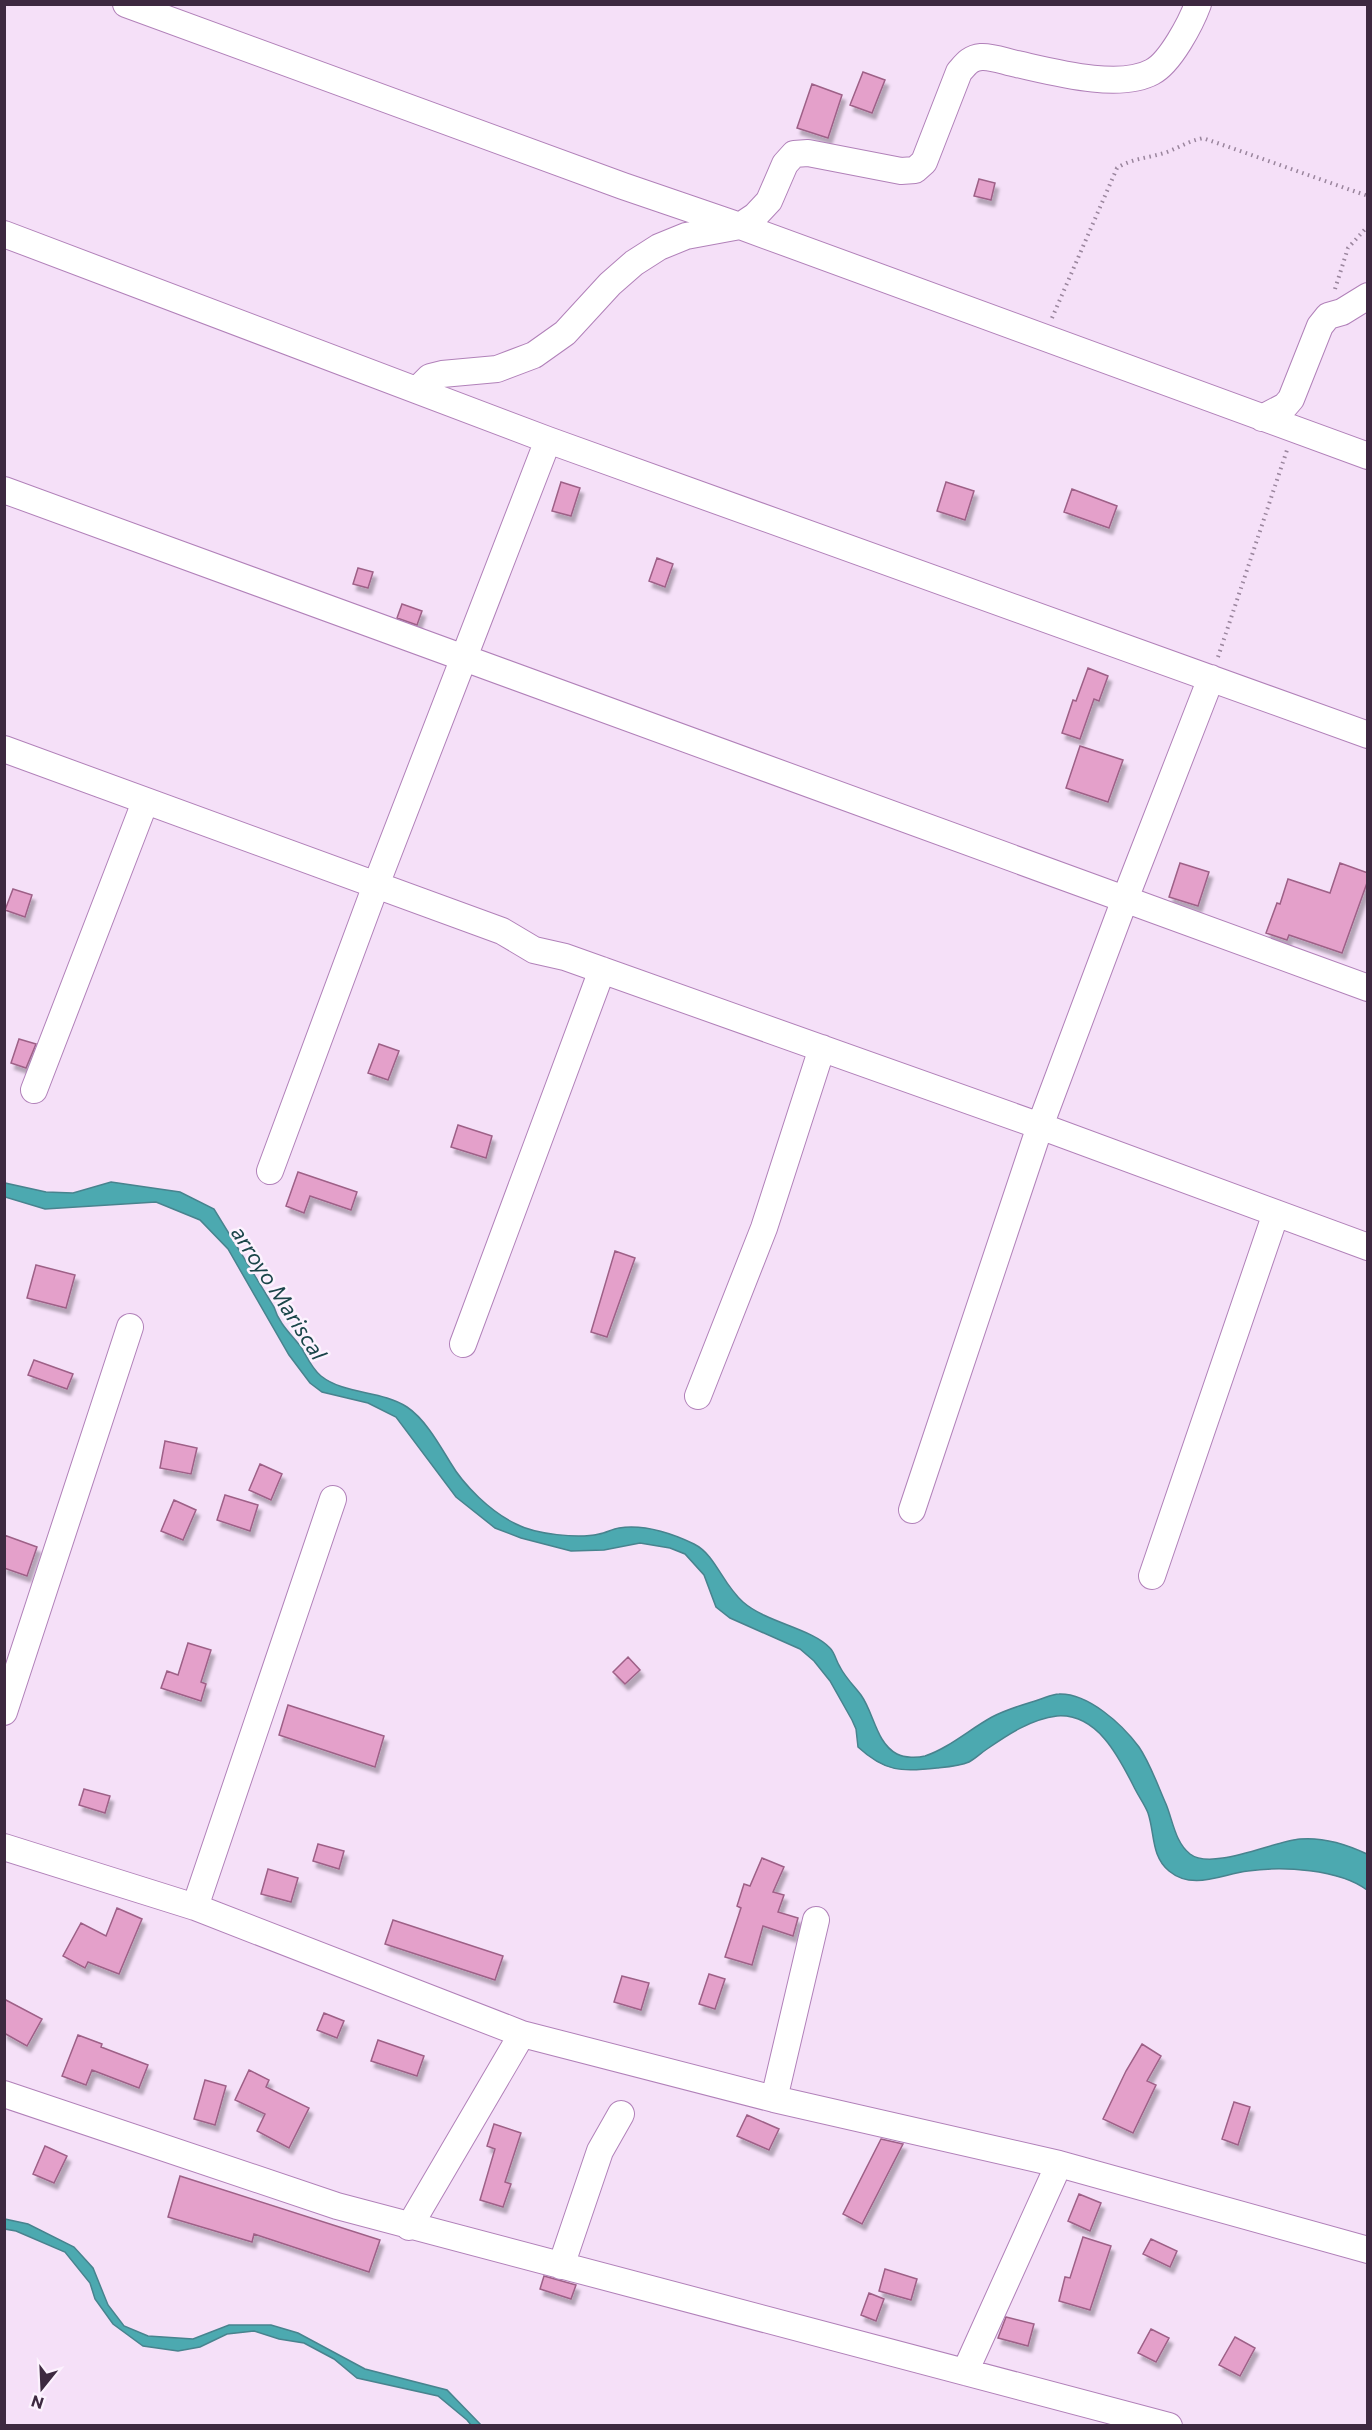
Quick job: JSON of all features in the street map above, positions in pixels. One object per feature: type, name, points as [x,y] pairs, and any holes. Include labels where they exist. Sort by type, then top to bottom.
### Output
[{"type":"street","points":[[126,4],[1368,456]]},
{"type":"street","points":[[417,390],[430,377],[497,369],[534,355],[565,333],[610,284],[634,263],[659,247],[686,236],[718,228],[740,226],[763,210],[785,164],[794,154],[808,153],[902,171],[915,170],[924,162],[959,72],[969,60],[982,57],[1055,73],[1133,80],[1154,72],[1171,53],[1193,18],[1198,4]]},
{"type":"street","points":[[4,234],[548,440],[1368,735]]},
{"type":"street","points":[[1262,418],[1285,406],[1291,399],[1320,326],[1328,316],[1342,312],[1368,296]]},
{"type":"street","points":[[270,1171],[376,885],[548,440]]},
{"type":"street","points":[[4,490],[1368,988]]},
{"type":"street","points":[[912,1510],[1040,1126],[1211,678]]},
{"type":"street","points":[[4,749],[502,931],[534,950],[565,957],[822,1048],[1368,1247]]},
{"type":"street","points":[[34,1090],[145,802]]},
{"type":"street","points":[[463,1344],[602,970]]},
{"type":"street","points":[[698,1396],[764,1228],[822,1048]]},
{"type":"street","points":[[1152,1576],[1276,1213]]},
{"type":"street","points":[[4,1712],[130,1327]]},
{"type":"street","points":[[195,1907],[333,1499]]},
{"type":"street","points":[[4,1847],[195,1907],[522,2034],[774,2099],[1059,2164],[1368,2250]]},
{"type":"street","points":[[774,2099],[816,1920]]},
{"type":"street","points":[[409,2227],[522,2034]]},
{"type":"street","points":[[4,2094],[281,2188],[409,2227],[1169,2426]]},
{"type":"street","points":[[561,2266],[600,2151],[621,2114]]},
{"type":"street","points":[[965,2372],[1059,2164]]},
{"type":"path","points":[[1028,331],[1046,324],[1056,315],[1117,168],[1125,163],[1166,153],[1188,141],[1203,138],[1368,196]]},
{"type":"path","points":[[1328,316],[1348,248],[1368,226]]},
{"type":"path","points":[[1211,678],[1294,430]]},
{"type":"shaded area","points":[[111,1182],[180,1192],[214,1209],[282,1324],[318,1373],[331,1382],[352,1390],[386,1398],[414,1412],[426,1425],[470,1489],[507,1519],[524,1528],[569,1536],[590,1535],[629,1527],[648,1528],[676,1536],[702,1549],[743,1602],[764,1615],[812,1635],[830,1648],[844,1674],[865,1702],[884,1743],[897,1754],[911,1757],[925,1756],[1003,1712],[1054,1695],[1070,1695],[1093,1704],[1104,1712],[1139,1747],[1154,1775],[1181,1844],[1190,1854],[1213,1859],[1244,1854],[1300,1839],[1326,1840],[1367,1854],[1367,1890],[1341,1877],[1293,1869],[1248,1871],[1198,1881],[1178,1877],[1169,1871],[1159,1859],[1148,1813],[1115,1752],[1096,1730],[1072,1717],[1057,1716],[1029,1724],[1003,1738],[971,1761],[949,1767],[904,1770],[886,1766],[877,1761],[858,1747],[856,1729],[852,1720],[830,1681],[814,1661],[800,1649],[730,1618],[716,1607],[704,1575],[685,1554],[670,1548],[640,1543],[604,1550],[571,1551],[521,1538],[495,1528],[456,1497],[396,1417],[368,1403],[322,1392],[310,1383],[289,1355],[228,1249],[200,1220],[156,1202],[45,1209],[5,1197],[5,1183],[46,1192],[73,1193]]},
{"type":"shaded area","points":[[5,2219],[28,2224],[74,2247],[93,2268],[108,2305],[124,2326],[148,2336],[193,2339],[229,2325],[271,2325],[298,2333],[365,2369],[447,2390],[481,2425],[471,2425],[438,2396],[357,2378],[334,2359],[304,2343],[279,2339],[254,2331],[227,2334],[200,2347],[178,2351],[143,2346],[113,2324],[95,2299],[90,2283],[65,2252],[16,2231],[5,2229]]},
{"type":"building","points":[[863,72],[885,80],[872,113],[850,105]]},
{"type":"building","points":[[812,84],[842,95],[828,138],[797,128]]},
{"type":"building","points":[[979,179],[995,183],[991,200],[974,196]]},
{"type":"building","points":[[561,482],[580,488],[571,516],[552,511]]},
{"type":"building","points":[[946,482],[974,491],[965,520],[937,511]]},
{"type":"building","points":[[1072,489],[1117,506],[1109,528],[1064,512]]},
{"type":"building","points":[[657,558],[673,564],[665,587],[649,581]]},
{"type":"building","points":[[358,568],[373,572],[368,588],[353,584]]},
{"type":"building","points":[[402,604],[422,611],[417,625],[397,618]]},
{"type":"building","points":[[1088,668],[1108,676],[1099,701],[1094,699],[1080,739],[1062,733],[1073,700],[1076,701]]},
{"type":"building","points":[[1080,746],[1123,760],[1108,802],[1066,788]]},
{"type":"building","points":[[1180,863],[1209,872],[1198,906],[1169,897]]},
{"type":"building","points":[[1340,863],[1368,873],[1368,880],[1342,953],[1289,935],[1287,940],[1266,933],[1277,903],[1280,904],[1288,879],[1330,893]]},
{"type":"building","points":[[13,889],[32,895],[25,917],[5,910]]},
{"type":"building","points":[[19,1039],[36,1044],[26,1068],[11,1063]]},
{"type":"building","points":[[379,1044],[399,1051],[388,1080],[368,1073]]},
{"type":"building","points":[[458,1125],[492,1136],[486,1158],[451,1147]]},
{"type":"building","points":[[298,1172],[357,1192],[351,1210],[310,1196],[304,1213],[286,1206]]},
{"type":"building","points":[[615,1251],[635,1258],[607,1337],[591,1332]]},
{"type":"building","points":[[36,1265],[75,1275],[66,1308],[27,1298]]},
{"type":"building","points":[[34,1360],[73,1374],[67,1389],[28,1375]]},
{"type":"building","points":[[165,1441],[197,1448],[191,1474],[160,1468]]},
{"type":"building","points":[[260,1464],[282,1474],[271,1500],[249,1490]]},
{"type":"building","points":[[225,1495],[258,1505],[250,1531],[217,1520]]},
{"type":"building","points":[[174,1500],[196,1510],[183,1540],[161,1531]]},
{"type":"building","points":[[4,1535],[37,1547],[27,1576],[4,1568]]},
{"type":"building","points":[[188,1643],[211,1650],[201,1682],[206,1684],[201,1701],[161,1688],[167,1671],[178,1675]]},
{"type":"building","points":[[628,1657],[640,1670],[625,1684],[613,1672]]},
{"type":"building","points":[[288,1705],[384,1736],[375,1767],[279,1735]]},
{"type":"building","points":[[84,1789],[110,1796],[105,1813],[79,1805]]},
{"type":"building","points":[[318,1844],[344,1851],[339,1869],[313,1861]]},
{"type":"building","points":[[762,1858],[784,1867],[773,1892],[784,1895],[778,1912],[798,1918],[793,1936],[763,1926],[752,1965],[725,1957],[741,1908],[737,1906],[744,1884],[750,1886]]},
{"type":"building","points":[[268,1869],[298,1878],[291,1902],[261,1894]]},
{"type":"building","points":[[117,1908],[142,1919],[119,1974],[88,1962],[85,1968],[63,1956],[81,1923],[106,1936]]},
{"type":"building","points":[[393,1920],[503,1956],[495,1980],[385,1944]]},
{"type":"building","points":[[709,1974],[725,1979],[715,2009],[699,2004]]},
{"type":"building","points":[[622,1976],[649,1983],[641,2010],[614,2002]]},
{"type":"building","points":[[4,1999],[42,2019],[27,2046],[4,2033]]},
{"type":"building","points":[[324,2013],[344,2021],[337,2038],[317,2030]]},
{"type":"building","points":[[78,2035],[102,2044],[101,2047],[148,2065],[139,2088],[92,2070],[86,2085],[62,2076]]},
{"type":"building","points":[[378,2040],[424,2056],[417,2076],[371,2061]]},
{"type":"building","points":[[1142,2044],[1161,2056],[1147,2081],[1156,2085],[1133,2133],[1103,2119]]},
{"type":"building","points":[[249,2070],[269,2080],[266,2087],[309,2108],[289,2148],[257,2131],[265,2114],[235,2100]]},
{"type":"building","points":[[205,2080],[226,2086],[215,2125],[194,2119]]},
{"type":"building","points":[[1234,2102],[1250,2107],[1238,2145],[1222,2139]]},
{"type":"building","points":[[747,2115],[779,2129],[769,2150],[737,2136]]},
{"type":"building","points":[[494,2124],[521,2133],[505,2182],[511,2184],[503,2207],[480,2200],[495,2149],[487,2146]]},
{"type":"building","points":[[881,2139],[903,2144],[862,2224],[843,2214]]},
{"type":"building","points":[[45,2146],[67,2156],[54,2183],[33,2174]]},
{"type":"building","points":[[180,2176],[380,2240],[369,2272],[254,2234],[252,2242],[168,2217]]},
{"type":"building","points":[[1079,2194],[1101,2203],[1090,2231],[1068,2221]]},
{"type":"building","points":[[1083,2237],[1111,2246],[1090,2310],[1059,2301],[1065,2277],[1070,2278]]},
{"type":"building","points":[[1151,2239],[1177,2251],[1170,2267],[1143,2254]]},
{"type":"building","points":[[885,2269],[917,2279],[911,2300],[879,2291]]},
{"type":"building","points":[[544,2276],[576,2285],[571,2299],[540,2289]]},
{"type":"building","points":[[869,2293],[884,2299],[876,2321],[861,2315]]},
{"type":"building","points":[[1006,2317],[1034,2324],[1028,2346],[998,2338]]},
{"type":"building","points":[[1151,2329],[1169,2338],[1156,2362],[1138,2353]]},
{"type":"building","points":[[1235,2337],[1255,2348],[1240,2376],[1219,2365]]},
{"type":"water label","name":"arroyo Mariscal","points":[[279,1293]]}]
